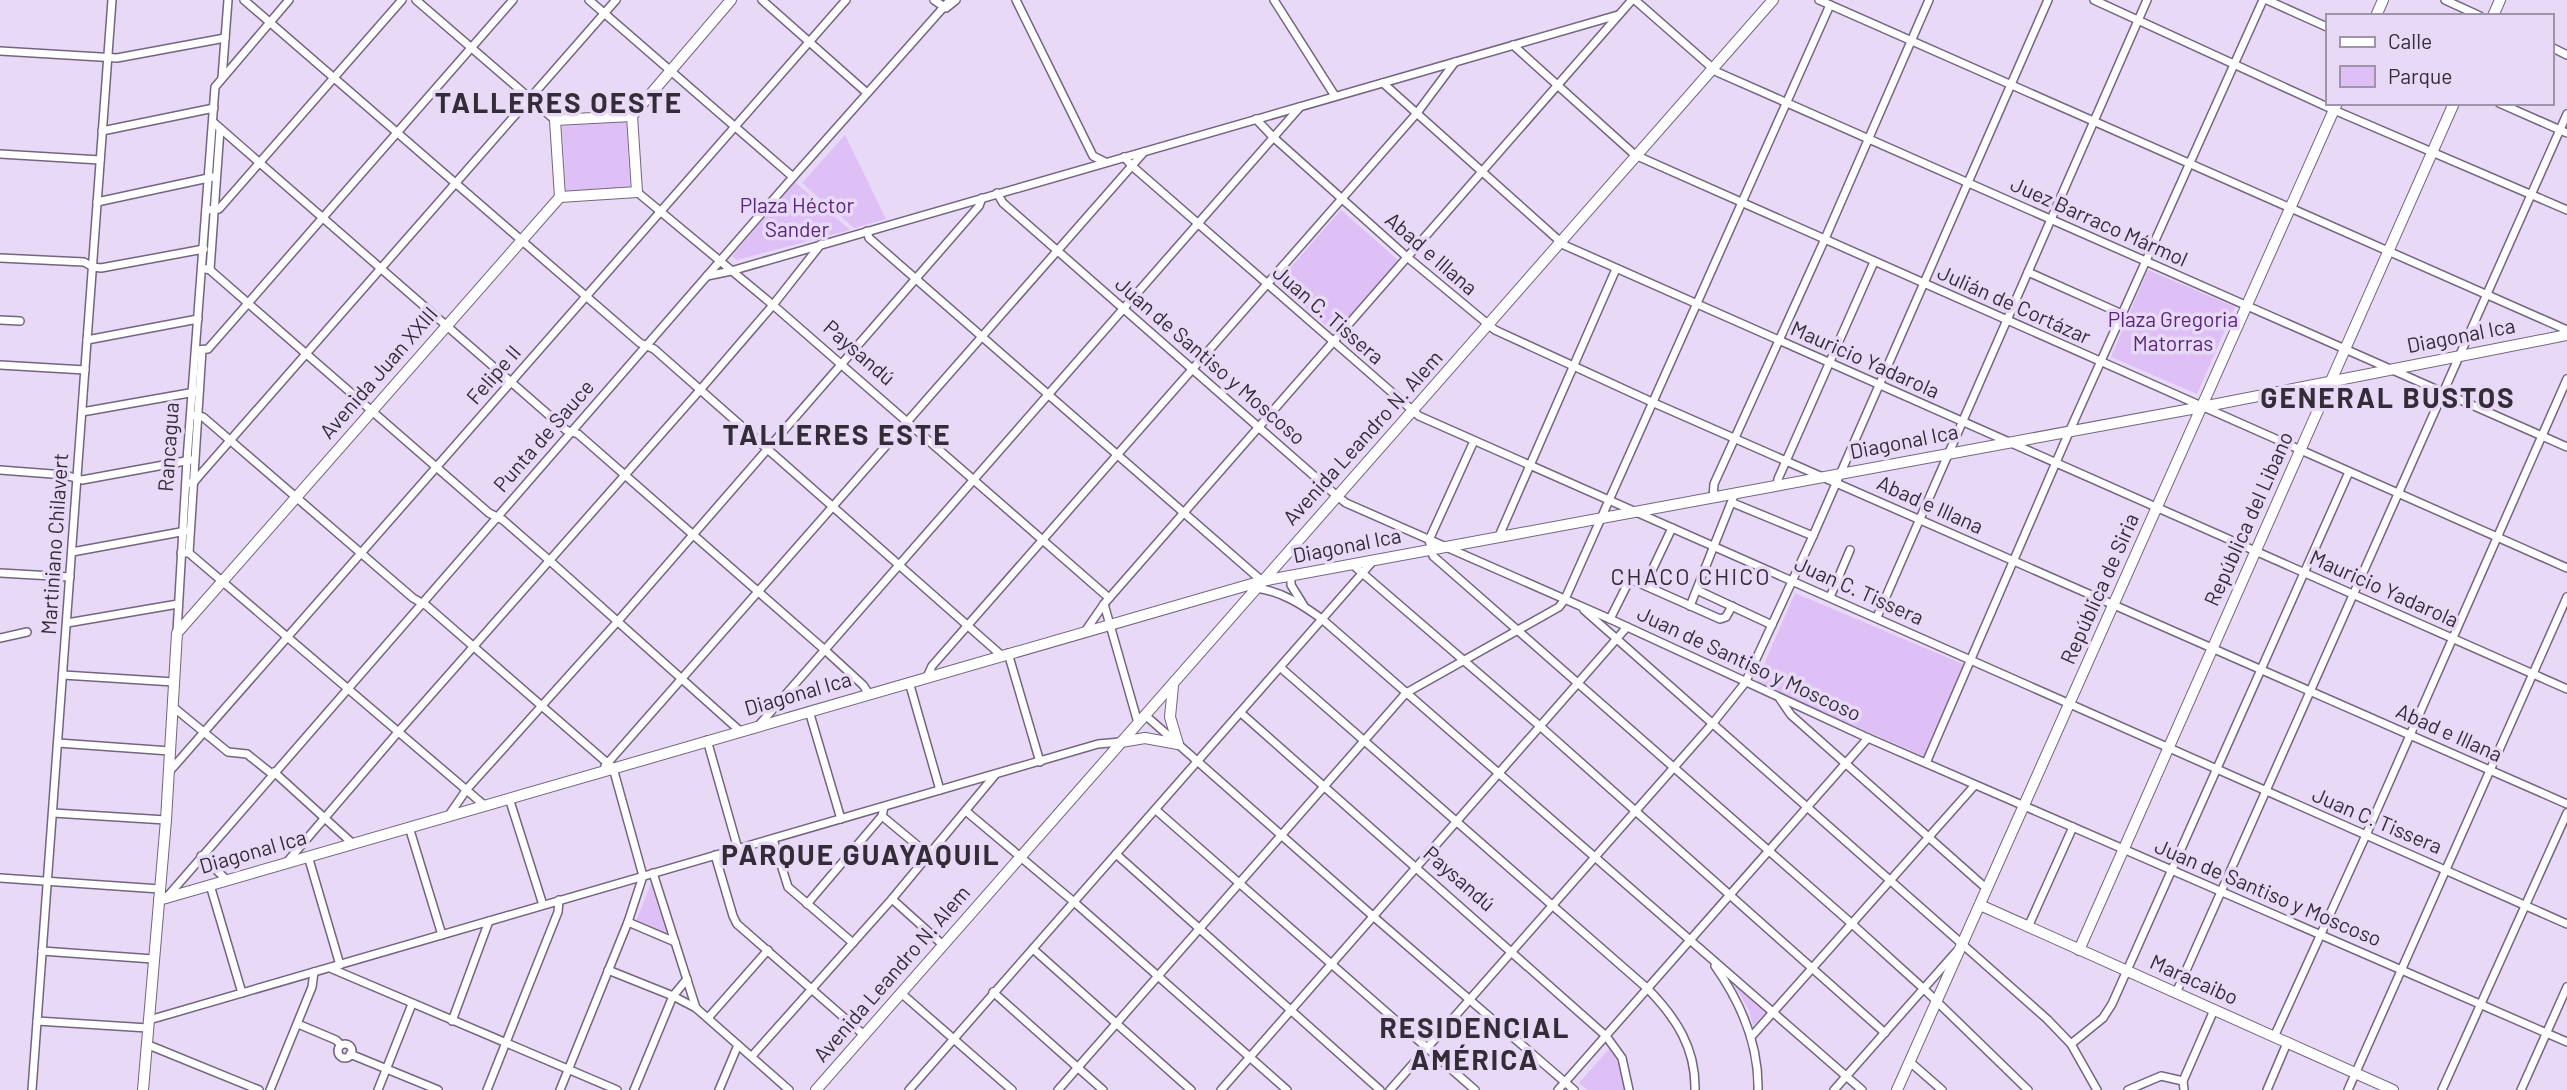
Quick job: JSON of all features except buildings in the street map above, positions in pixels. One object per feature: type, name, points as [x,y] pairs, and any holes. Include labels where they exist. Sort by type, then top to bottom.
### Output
[{"type":"main road","points":[[632,116],[555,120],[560,197],[637,192],[632,116],[732,0]]},
{"type":"main road","name":"Avenida Leandro N. Alem","points":[[816,1090],[1773,0]]},
{"type":"main road","name":"República del Libano","points":[[2080,950],[2453,105]]},
{"type":"main road","name":"República de Siria","points":[[1897,1090],[2335,107]]},
{"type":"main road","name":"Avenida Juan XXIII","points":[[177,633],[560,197]]},
{"type":"main road","name":"Diagonal Ica","points":[[162,895],[210,885],[600,772],[611,765],[740,731],[1086,630],[1259,584],[1373,561],[1429,545],[1447,546],[1713,498],[1734,498],[1823,477],[1838,479],[1949,453],[2202,407],[2567,333]]},
{"type":"main road","points":[[143,1090],[153,959],[162,895],[177,633]]},
{"type":"main road","points":[[1121,742],[1145,738],[1178,744],[1170,718],[1173,685]]},
{"type":"main road","name":"Maracaibo","points":[[1980,905],[2393,1090]]},
{"type":"street","name":"Martiniano Chilavert","points":[[32,1090],[112,0]]},
{"type":"street","name":"Rancagua","points":[[185,553],[199,350],[198,319],[211,210],[215,88],[222,78],[229,0]]},
{"type":"street","points":[[244,0],[640,343],[654,349],[1004,654],[1040,762]]},
{"type":"street","points":[[222,78],[289,0]]},
{"type":"street","points":[[211,210],[261,163],[402,0]]},
{"type":"street","points":[[416,0],[555,120]]},
{"type":"street","points":[[199,350],[208,349],[513,0]]},
{"type":"street","points":[[589,0],[793,177]]},
{"type":"street","points":[[190,483],[616,0]]},
{"type":"street","points":[[762,0],[867,93]]},
{"type":"street","name":"Felipe II","points":[[169,773],[846,0]]},
{"type":"street","points":[[934,0],[943,8],[948,8],[956,0]]},
{"type":"street","name":"Punta de Sauce","points":[[162,895],[201,856],[950,0]]},
{"type":"street","points":[[1016,0],[1093,156],[1107,162]]},
{"type":"street","points":[[1274,0],[1335,96]]},
{"type":"street","points":[[1086,630],[1107,601],[1258,427],[1633,0]]},
{"type":"street","name":"Juez Barraco Mármol","points":[[1633,0],[1712,69],[2567,447]]},
{"type":"street","points":[[1819,0],[2567,333]]},
{"type":"street","points":[[1713,498],[1714,484],[1825,240],[1929,0]]},
{"type":"street","points":[[1390,1090],[1675,767],[1745,683],[1813,536],[2048,0]]},
{"type":"street","points":[[2094,0],[2326,103]]},
{"type":"street","points":[[1877,617],[2147,0]]},
{"type":"street","points":[[1926,763],[2100,362],[2265,0],[2326,27]]},
{"type":"street","points":[[2445,0],[2476,14]]},
{"type":"street","points":[[1058,1090],[1406,693],[1559,607],[1565,599],[1829,5]]},
{"type":"street","points":[[706,276],[1618,15]]},
{"type":"street","points":[[0,51],[108,58],[225,38]]},
{"type":"street","name":"Julián de Cortázar","points":[[1513,46],[1635,155],[2567,568]]},
{"type":"street","points":[[927,677],[932,666],[968,624],[1417,113],[1455,62]]},
{"type":"street","name":"Mauricio Yadarola","points":[[1383,83],[1560,242],[2005,442],[2567,689]]},
{"type":"street","points":[[2503,105],[2563,132]]},
{"type":"street","points":[[759,725],[1300,107]]},
{"type":"street","points":[[2335,107],[2567,210]]},
{"type":"street","points":[[103,131],[214,108]]},
{"type":"street","points":[[2176,993],[2531,194],[2563,132],[2567,114]]},
{"type":"street","name":"Abad e Illana","points":[[1256,119],[1407,257],[1488,326],[1823,477]]},
{"type":"street","points":[[213,122],[566,430],[578,434],[825,651],[863,685],[869,694]]},
{"type":"street","name":"Rancagua","points":[[213,177],[220,129]]},
{"type":"street","points":[[611,765],[683,679],[1145,151]]},
{"type":"street","points":[[0,154],[100,160]]},
{"type":"street","points":[[1086,168],[1093,156]]},
{"type":"street","name":"Juan C. Tissera","points":[[1124,157],[1412,412],[1610,502],[1793,580],[2567,923]]},
{"type":"street","points":[[97,202],[213,177]]},
{"type":"street","name":"Paysandú","points":[[637,192],[976,480],[1043,539],[1107,601]]},
{"type":"street","name":"Juan de Santiso y Moscoso","points":[[997,194],[1003,203],[1336,496],[1429,545],[1433,556],[1852,923],[2028,1090]]},
{"type":"street","points":[[449,815],[467,789],[768,449],[979,206],[982,198]]},
{"type":"street","name":"Rancagua","points":[[206,269],[204,248],[211,210]]},
{"type":"street","points":[[867,231],[869,238],[1184,513],[1259,584],[1305,607],[1323,620],[1862,1090]]},
{"type":"street","points":[[287,862],[700,390],[821,244]]},
{"type":"street","points":[[0,258],[84,262],[102,268],[204,248]]},
{"type":"street","points":[[1777,486],[1874,262]]},
{"type":"street","points":[[206,269],[489,513],[550,561],[740,731]]},
{"type":"street","points":[[1499,536],[1616,269]]},
{"type":"street","points":[[2028,272],[2122,314]]},
{"type":"street","points":[[87,341],[198,319]]},
{"type":"street","points":[[0,320],[20,321]]},
{"type":"street","points":[[0,365],[85,370]]},
{"type":"street","points":[[2274,1037],[2567,379]]},
{"type":"street","points":[[82,412],[196,392]]},
{"type":"street","points":[[195,415],[230,439],[611,765],[643,876],[628,922],[560,1090]]},
{"type":"street","points":[[1429,545],[1474,441]]},
{"type":"street","points":[[0,470],[65,475],[77,480],[191,460]]},
{"type":"street","points":[[2071,1044],[2102,1018],[2112,1004],[2349,472]]},
{"type":"street","name":"Abad e Illana","points":[[1838,479],[1919,520],[2567,804]]},
{"type":"street","points":[[1690,606],[1734,498],[1813,536]]},
{"type":"street","points":[[1645,585],[1672,528]]},
{"type":"street","points":[[72,552],[187,531]]},
{"type":"street","name":"Juan de Santiso y Moscoso","points":[[1447,546],[1868,738],[2567,1042]]},
{"type":"street","points":[[1830,597],[1850,550]]},
{"type":"street","points":[[185,553],[484,805]]},
{"type":"street","points":[[177,633],[185,553]]},
{"type":"street","points":[[909,1090],[1373,561]]},
{"type":"street","points":[[1353,565],[1541,727],[1885,1033]]},
{"type":"street","points":[[0,573],[70,577]]},
{"type":"street","points":[[1281,595],[1291,579]]},
{"type":"street","points":[[1291,579],[1305,607]]},
{"type":"street","points":[[1610,619],[1630,579],[1720,619],[1726,618],[1732,606]]},
{"type":"street","points":[[1697,590],[1772,625]]},
{"type":"street","points":[[2348,1090],[2567,597]]},
{"type":"street","points":[[1107,601],[1110,624],[1142,719],[1199,760],[1374,918],[1574,1090]]},
{"type":"street","points":[[67,623],[178,604]]},
{"type":"street","points":[[1578,605],[1964,944],[2071,1044],[2097,1090]]},
{"type":"street","points":[[1221,1090],[1627,627]]},
{"type":"street","points":[[0,638],[27,632]]},
{"type":"street","points":[[1281,668],[1648,989],[1673,1018],[1685,1038],[1693,1063],[1695,1090]]},
{"type":"street","points":[[63,675],[174,682]]},
{"type":"street","points":[[909,682],[940,790]]},
{"type":"street","points":[[1779,698],[1791,715],[1987,889]]},
{"type":"street","points":[[172,706],[228,751],[247,754],[273,773],[352,844]]},
{"type":"street","points":[[808,711],[841,819]]},
{"type":"street","name":"Paysandú","points":[[1241,713],[1606,1036],[1622,1058],[1629,1090]]},
{"type":"street","points":[[1558,1090],[1868,738]]},
{"type":"street","points":[[707,740],[738,849]]},
{"type":"street","points":[[37,1021],[148,1024],[242,993],[715,855],[841,819],[883,812],[940,790],[1098,744],[1121,742]]},
{"type":"street","points":[[58,743],[170,751]]},
{"type":"street","points":[[752,1056],[967,812],[996,774]]},
{"type":"street","points":[[1751,1037],[1975,785]]},
{"type":"street","points":[[509,798],[543,905]]},
{"type":"street","points":[[1156,810],[1475,1090]]},
{"type":"street","points":[[883,812],[929,855]]},
{"type":"street","points":[[807,904],[883,812]]},
{"type":"street","points":[[967,812],[1074,902],[1287,1090]]},
{"type":"street","points":[[53,813],[166,820]]},
{"type":"street","points":[[2442,1090],[2567,813]]},
{"type":"street","points":[[410,827],[442,935]]},
{"type":"street","points":[[2028,927],[2073,827]]},
{"type":"street","points":[[773,839],[788,887],[853,943]]},
{"type":"street","points":[[1116,854],[1380,1090]]},
{"type":"street","points":[[715,855],[734,920],[864,1035]]},
{"type":"street","points":[[201,856],[227,880]]},
{"type":"street","points":[[307,856],[340,965]]},
{"type":"street","points":[[653,873],[696,1008]]},
{"type":"street","points":[[0,878],[162,895]]},
{"type":"street","points":[[210,885],[242,993]]},
{"type":"street","points":[[891,899],[943,945]]},
{"type":"street","points":[[487,1090],[558,912],[559,901]]},
{"type":"street","points":[[452,1021],[489,921]]},
{"type":"street","points":[[628,922],[675,942]]},
{"type":"street","points":[[1834,1090],[1964,944]]},
{"type":"street","points":[[708,1018],[768,950]]},
{"type":"street","points":[[1033,950],[1191,1090]]},
{"type":"street","points":[[43,951],[153,959]]},
{"type":"street","points":[[1708,957],[1737,999],[1751,1037],[1758,1090]]},
{"type":"street","points":[[330,968],[617,1090]]},
{"type":"street","points":[[608,970],[696,1008],[789,1090]]},
{"type":"street","points":[[270,1090],[312,987],[314,972]]},
{"type":"street","points":[[634,1090],[673,996],[687,979]]},
{"type":"street","points":[[2521,1090],[2567,987]]},
{"type":"street","points":[[993,992],[1103,1090]]},
{"type":"street","points":[[901,993],[1012,1090]]},
{"type":"street","points":[[378,1090],[412,1004]]},
{"type":"street","points":[[2128,1090],[2161,1076],[2183,1086],[2214,1010]]},
{"type":"street","points":[[298,1024],[336,1040],[341,1045],[338,1048],[339,1055],[345,1057],[350,1054],[438,1090]]},
{"type":"street","points":[[2267,1090],[2287,1043]]},
{"type":"street","points":[[146,1044],[259,1090]]},
{"type":"street","points":[[719,1090],[738,1045]]},
{"type":"street","points":[[1910,1062],[1942,1090]]},
{"type":"street","points":[[915,1083],[923,1090]]},
{"type":"street","points":[[32,1090],[38,1090]]},
{"type":"green space","points":[[626,122],[630,187],[566,191],[562,126]]},
{"type":"green space","points":[[845,135],[886,219],[854,228],[802,183]]},
{"type":"green space","name":"Plaza Héctor Sander","points":[[795,182],[850,230],[737,260],[732,256]]},
{"type":"green space","points":[[1341,210],[1399,261],[1336,334],[1277,283]]},
{"type":"green space","name":"Plaza Gregoria Matorras","points":[[2148,270],[2235,307],[2197,394],[2111,357]]},
{"type":"green space","points":[[1795,593],[1965,665],[1926,757],[1756,683]]},
{"type":"green space","points":[[651,884],[667,935],[636,921]]},
{"type":"green space","points":[[1733,983],[1766,1012],[1753,1026],[1749,1010]]},
{"type":"green space","points":[[1609,1049],[1621,1068],[1624,1090],[1587,1090],[1579,1083]]},
{"type":"district","name":"TALLERES OESTE","points":[[559,103]]},
{"type":"district","name":"GENERAL BUSTOS","points":[[2388,398]]},
{"type":"district","name":"TALLERES ESTE","points":[[837,435]]},
{"type":"district","name":"CHACO CHICO","points":[[1691,577]]},
{"type":"district","name":"PARQUE GUAYAQUIL","points":[[861,855]]},
{"type":"district","name":"RESIDENCIAL AMÉRICA","points":[[1475,1044]]}]
